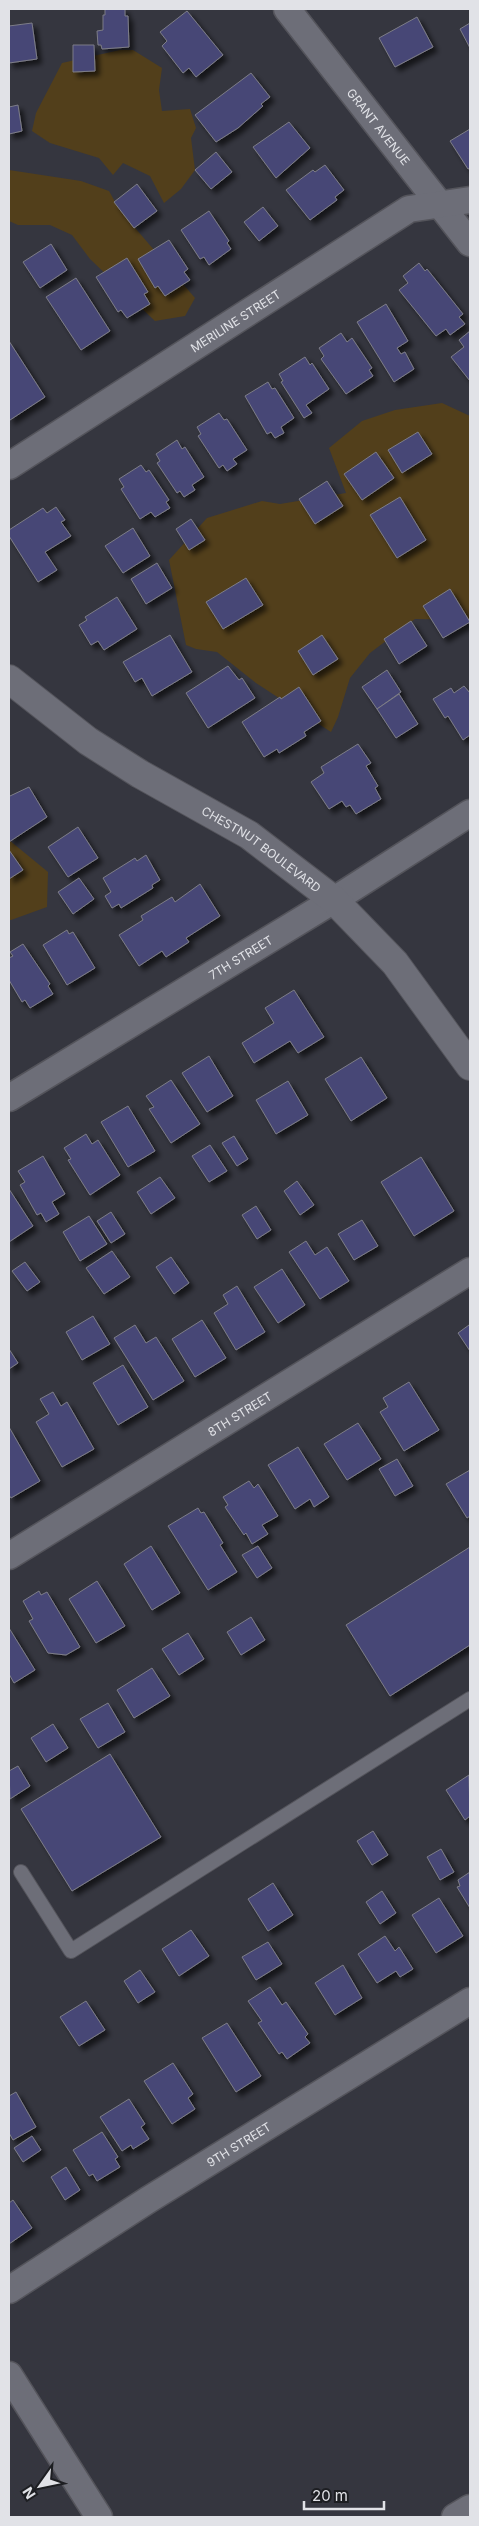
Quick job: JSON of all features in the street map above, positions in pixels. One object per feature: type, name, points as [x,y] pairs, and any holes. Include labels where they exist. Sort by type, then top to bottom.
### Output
[{"type":"street","name":"GRANT AVENUE","points":[[287,9],[470,243]]},
{"type":"street","name":"MERILINE STREET","points":[[9,466],[409,209],[470,200]]},
{"type":"street","name":"CHESTNUT BOULEVARD","points":[[9,679],[88,741],[147,778],[249,835],[334,900],[396,963],[470,1066]]},
{"type":"street","name":"7TH STREET","points":[[9,1098],[334,900],[470,813]]},
{"type":"street","name":"8TH STREET","points":[[9,1556],[470,1271]]},
{"type":"street","name":"9TH STREET","points":[[9,2290],[148,2200],[470,2001]]},
{"type":"street","points":[[9,2375],[99,2517]]},
{"type":"street","points":[[455,2517],[470,2508]]},
{"type":"lane","points":[[21,1872],[71,1951],[470,1699]]},
{"type":"shaded area","points":[[120,50],[133,50],[162,68],[159,90],[162,111],[190,109],[196,128],[191,138],[195,170],[181,189],[164,203],[150,176],[123,163],[113,175],[99,158],[50,143],[32,131],[36,113],[62,63]]},
{"type":"shaded area","points":[[9,170],[81,181],[109,191],[119,209],[195,298],[185,316],[155,321],[90,259],[72,235],[50,225],[18,225],[9,221]]},
{"type":"shaded area","points":[[442,403],[470,416],[470,620],[415,619],[370,653],[350,678],[338,717],[331,732],[256,683],[217,652],[196,649],[186,645],[169,560],[207,518],[262,501],[280,504],[346,493],[329,448],[362,421],[395,410]]},
{"type":"shaded area","points":[[9,840],[48,872],[47,907],[11,920],[9,920]]},
{"type":"building","points":[[105,9],[125,9],[125,16],[128,16],[129,47],[102,49],[101,45],[98,45],[97,31],[103,30]]},
{"type":"building","points":[[187,11],[223,55],[196,77],[189,68],[183,73],[162,46],[167,41],[160,32]]},
{"type":"building","points":[[417,17],[433,47],[395,67],[379,38]]},
{"type":"building","points":[[32,23],[37,59],[9,63],[9,26]]},
{"type":"building","points":[[470,23],[470,48],[460,29]]},
{"type":"building","points":[[73,45],[94,45],[95,71],[73,72]]},
{"type":"building","points":[[251,73],[270,97],[261,104],[263,106],[238,128],[216,142],[195,115]]},
{"type":"building","points":[[18,105],[22,131],[9,134],[9,107]]},
{"type":"building","points":[[289,122],[310,148],[276,178],[253,147]]},
{"type":"building","points":[[470,129],[470,168],[468,169],[450,141]]},
{"type":"building","points":[[216,152],[232,172],[211,189],[195,170]]},
{"type":"building","points":[[325,165],[344,190],[335,197],[337,200],[310,220],[286,190],[313,170],[315,172]]},
{"type":"building","points":[[137,184],[157,211],[134,228],[114,202]]},
{"type":"building","points":[[263,207],[278,226],[259,241],[244,222]]},
{"type":"building","points":[[209,211],[229,241],[227,243],[231,249],[209,265],[204,257],[200,259],[181,230]]},
{"type":"building","points":[[169,240],[188,269],[184,272],[190,280],[165,296],[158,286],[155,288],[138,259]]},
{"type":"building","points":[[51,244],[67,270],[40,288],[23,262]]},
{"type":"building","points":[[127,258],[148,292],[144,294],[150,304],[127,318],[121,310],[118,312],[96,277]]},
{"type":"building","points":[[419,263],[425,271],[427,269],[463,314],[459,317],[465,324],[450,335],[446,329],[436,336],[399,290],[408,283],[403,276]]},
{"type":"building","points":[[76,278],[110,331],[81,350],[46,297]]},
{"type":"building","points":[[386,304],[408,341],[397,348],[401,354],[405,352],[414,369],[394,382],[357,322]]},
{"type":"building","points":[[470,331],[470,381],[451,357],[464,347],[459,340]]},
{"type":"building","points":[[341,333],[347,342],[352,338],[372,368],[369,370],[373,376],[346,394],[321,359],[324,356],[319,348]]},
{"type":"building","points":[[9,341],[45,397],[10,420],[9,419]]},
{"type":"building","points":[[305,357],[310,365],[312,363],[329,389],[306,405],[312,413],[304,418],[281,382],[283,381],[279,374]]},
{"type":"building","points":[[268,382],[272,389],[275,388],[294,418],[281,427],[284,433],[275,438],[271,432],[267,434],[245,396]]},
{"type":"building","points":[[219,413],[224,420],[227,419],[247,450],[233,459],[237,464],[227,471],[223,465],[219,468],[198,436],[201,434],[197,427]]},
{"type":"building","points":[[418,432],[432,454],[402,473],[388,450]]},
{"type":"building","points":[[177,440],[182,449],[185,447],[204,477],[192,485],[195,490],[184,497],[180,491],[177,493],[157,463],[160,461],[156,454]]},
{"type":"building","points":[[376,452],[394,478],[362,500],[344,474]]},
{"type":"building","points":[[141,465],[146,472],[149,470],[169,500],[166,502],[170,508],[155,517],[151,512],[140,519],[121,489],[124,487],[119,479]]},
{"type":"building","points":[[327,481],[343,506],[315,524],[299,499]]},
{"type":"building","points":[[400,497],[426,540],[397,558],[370,515]]},
{"type":"building","points":[[56,507],[65,520],[61,522],[71,536],[45,552],[57,570],[38,582],[9,536],[9,530],[43,508],[47,513]]},
{"type":"building","points":[[191,519],[205,540],[189,550],[176,529]]},
{"type":"building","points":[[133,528],[150,556],[123,573],[105,546]]},
{"type":"building","points":[[157,563],[172,588],[146,604],[131,579]]},
{"type":"building","points":[[246,578],[263,605],[223,629],[206,602]]},
{"type":"building","points":[[450,589],[470,622],[443,638],[423,606]]},
{"type":"building","points":[[117,597],[137,629],[104,650],[98,641],[91,645],[79,625],[87,620],[85,617]]},
{"type":"building","points":[[411,621],[427,646],[399,664],[384,639]]},
{"type":"building","points":[[170,635],[192,672],[152,696],[142,678],[135,682],[123,662]]},
{"type":"building","points":[[322,635],[338,659],[313,675],[298,651]]},
{"type":"building","points":[[228,666],[239,680],[242,678],[255,698],[208,728],[186,693]]},
{"type":"building","points":[[387,670],[401,692],[377,709],[362,687]]},
{"type":"building","points":[[464,686],[470,693],[470,735],[463,740],[448,716],[445,718],[433,699],[451,688],[454,693]]},
{"type":"building","points":[[299,687],[321,721],[304,732],[306,736],[279,753],[277,749],[264,757],[242,722]]},
{"type":"building","points":[[399,694],[418,724],[396,738],[377,709]]},
{"type":"building","points":[[358,744],[371,763],[366,766],[378,786],[375,788],[381,799],[356,814],[350,805],[346,807],[342,801],[329,809],[311,782],[324,773],[321,767]]},
{"type":"building","points":[[29,787],[47,817],[9,842],[9,795]]},
{"type":"building","points":[[78,827],[98,858],[68,877],[48,847]]},
{"type":"building","points":[[9,850],[23,870],[9,879]]},
{"type":"building","points":[[146,855],[160,880],[152,885],[153,888],[121,908],[119,904],[112,908],[105,896],[111,892],[103,878],[135,858],[137,861]]},
{"type":"building","points":[[79,878],[94,899],[73,914],[58,892]]},
{"type":"building","points":[[200,884],[220,916],[186,938],[189,942],[166,957],[162,951],[139,966],[119,935],[143,920],[141,916],[172,897],[175,902]]},
{"type":"building","points":[[67,930],[69,934],[73,932],[95,968],[67,985],[43,945]]},
{"type":"building","points":[[23,944],[50,984],[48,986],[53,994],[30,1008],[25,1000],[22,1002],[9,980],[9,958],[13,956],[10,952]]},
{"type":"building","points":[[294,990],[324,1037],[298,1053],[290,1041],[254,1063],[242,1043],[274,1023],[265,1008]]},
{"type":"building","points":[[209,1056],[233,1096],[207,1112],[182,1073]]},
{"type":"building","points":[[361,1057],[387,1098],[351,1121],[325,1079]]},
{"type":"building","points":[[171,1080],[200,1124],[171,1143],[149,1109],[154,1107],[146,1096]]},
{"type":"building","points":[[288,1081],[308,1115],[276,1134],[256,1100]]},
{"type":"building","points":[[128,1106],[155,1151],[128,1167],[101,1122]]},
{"type":"building","points":[[86,1134],[92,1144],[98,1140],[120,1175],[90,1195],[68,1160],[71,1159],[64,1148]]},
{"type":"building","points":[[234,1136],[248,1159],[237,1166],[222,1143]]},
{"type":"building","points":[[210,1145],[227,1171],[209,1182],[192,1156]]},
{"type":"building","points":[[43,1156],[65,1194],[52,1202],[59,1214],[46,1222],[41,1213],[37,1215],[20,1185],[25,1182],[18,1171]]},
{"type":"building","points":[[421,1157],[454,1211],[414,1236],[381,1182]]},
{"type":"building","points":[[160,1177],[175,1198],[151,1214],[137,1192]]},
{"type":"building","points":[[297,1181],[314,1205],[300,1215],[284,1191]]},
{"type":"building","points":[[9,1189],[33,1226],[9,1242]]},
{"type":"building","points":[[256,1206],[271,1230],[257,1239],[242,1215]]},
{"type":"building","points":[[111,1212],[125,1234],[111,1243],[97,1221]]},
{"type":"building","points":[[89,1216],[107,1244],[80,1261],[63,1232]]},
{"type":"building","points":[[362,1220],[378,1246],[354,1260],[338,1234]]},
{"type":"building","points":[[306,1241],[315,1255],[327,1247],[349,1281],[320,1299],[289,1252]]},
{"type":"building","points":[[112,1251],[130,1277],[104,1294],[86,1268]]},
{"type":"building","points":[[171,1257],[189,1283],[174,1294],[156,1267]]},
{"type":"building","points":[[25,1262],[40,1282],[27,1291],[12,1271]]},
{"type":"building","points":[[282,1269],[305,1305],[278,1323],[254,1287]]},
{"type":"building","points":[[237,1286],[265,1332],[236,1350],[214,1313],[228,1304],[223,1295]]},
{"type":"building","points":[[93,1316],[110,1344],[82,1360],[66,1332]]},
{"type":"building","points":[[202,1320],[226,1358],[195,1377],[172,1339]]},
{"type":"building","points":[[135,1325],[146,1343],[156,1337],[184,1381],[153,1400],[114,1338]]},
{"type":"building","points":[[470,1325],[470,1351],[458,1333]]},
{"type":"building","points":[[9,1349],[18,1363],[9,1369]]},
{"type":"building","points":[[123,1365],[148,1407],[118,1425],[93,1383]]},
{"type":"building","points":[[409,1382],[439,1430],[404,1451],[380,1412],[388,1407],[383,1398]]},
{"type":"building","points":[[53,1392],[61,1406],[67,1402],[94,1449],[62,1467],[36,1422],[49,1414],[40,1399]]},
{"type":"building","points":[[358,1423],[381,1459],[347,1480],[324,1444]]},
{"type":"building","points":[[9,1427],[40,1481],[11,1498],[9,1495]]},
{"type":"building","points":[[298,1447],[329,1497],[314,1507],[310,1499],[295,1509],[268,1465]]},
{"type":"building","points":[[397,1459],[413,1486],[395,1496],[379,1469]]},
{"type":"building","points":[[470,1470],[470,1516],[467,1518],[446,1484]]},
{"type":"building","points":[[249,1481],[254,1488],[258,1484],[278,1516],[262,1525],[268,1534],[252,1544],[246,1533],[244,1535],[225,1507],[228,1505],[223,1497]]},
{"type":"building","points":[[198,1508],[201,1513],[204,1512],[223,1543],[220,1545],[237,1572],[208,1590],[168,1526]]},
{"type":"building","points":[[151,1546],[180,1593],[152,1610],[124,1564]]},
{"type":"building","points":[[258,1546],[272,1568],[257,1578],[242,1555]]},
{"type":"building","points":[[470,1547],[470,1645],[390,1696],[346,1625]]},
{"type":"building","points":[[97,1581],[125,1626],[96,1643],[69,1599]]},
{"type":"building","points":[[39,1591],[41,1595],[47,1592],[80,1647],[66,1655],[48,1653],[29,1621],[33,1619],[23,1601]]},
{"type":"building","points":[[251,1617],[265,1640],[241,1655],[227,1632]]},
{"type":"building","points":[[9,1628],[35,1670],[14,1683],[9,1674]]},
{"type":"building","points":[[188,1633],[204,1659],[179,1675],[162,1649]]},
{"type":"building","points":[[152,1668],[170,1696],[134,1718],[117,1690]]},
{"type":"building","points":[[108,1703],[125,1732],[98,1748],[80,1719]]},
{"type":"building","points":[[53,1724],[68,1748],[46,1762],[31,1738]]},
{"type":"building","points":[[110,1754],[161,1837],[72,1891],[21,1809]]},
{"type":"building","points":[[18,1766],[30,1786],[10,1799],[9,1771]]},
{"type":"building","points":[[469,1775],[470,1816],[465,1820],[446,1790]]},
{"type":"building","points":[[373,1831],[388,1855],[372,1865],[357,1841]]},
{"type":"building","points":[[441,1849],[454,1872],[440,1880],[427,1857]]},
{"type":"building","points":[[470,1872],[470,1908],[457,1887],[460,1886],[458,1880]]},
{"type":"building","points":[[273,1883],[293,1915],[268,1931],[248,1899]]},
{"type":"building","points":[[382,1891],[396,1913],[380,1924],[366,1902]]},
{"type":"building","points":[[439,1898],[463,1936],[436,1953],[412,1915]]},
{"type":"building","points":[[191,1930],[209,1956],[179,1976],[162,1949]]},
{"type":"building","points":[[385,1936],[395,1951],[399,1947],[413,1969],[400,1977],[396,1971],[377,1983],[358,1954]]},
{"type":"building","points":[[268,1942],[282,1964],[256,1980],[242,1957]]},
{"type":"building","points":[[343,1965],[362,1998],[335,2015],[315,1983]]},
{"type":"building","points":[[140,1970],[155,1992],[138,2003],[124,1981]]},
{"type":"building","points":[[270,1987],[282,2005],[286,2002],[308,2034],[305,2037],[310,2043],[287,2059],[282,2052],[279,2054],[258,2023],[262,2021],[248,2001]]},
{"type":"building","points":[[86,2001],[105,2030],[79,2046],[60,2017]]},
{"type":"building","points":[[227,2023],[261,2076],[236,2092],[202,2038]]},
{"type":"building","points":[[173,2063],[193,2094],[188,2098],[195,2109],[172,2124],[144,2081]]},
{"type":"building","points":[[16,2092],[36,2127],[13,2140],[9,2133],[9,2096]]},
{"type":"building","points":[[129,2099],[145,2124],[141,2127],[149,2139],[133,2149],[131,2145],[122,2151],[100,2117]]},
{"type":"building","points":[[102,2132],[118,2157],[115,2159],[120,2167],[97,2181],[93,2174],[89,2176],[73,2150]]},
{"type":"building","points":[[32,2136],[41,2150],[23,2162],[14,2148]]},
{"type":"building","points":[[66,2167],[80,2190],[65,2200],[51,2177]]},
{"type":"building","points":[[13,2200],[32,2228],[9,2244],[9,2203]]}]
